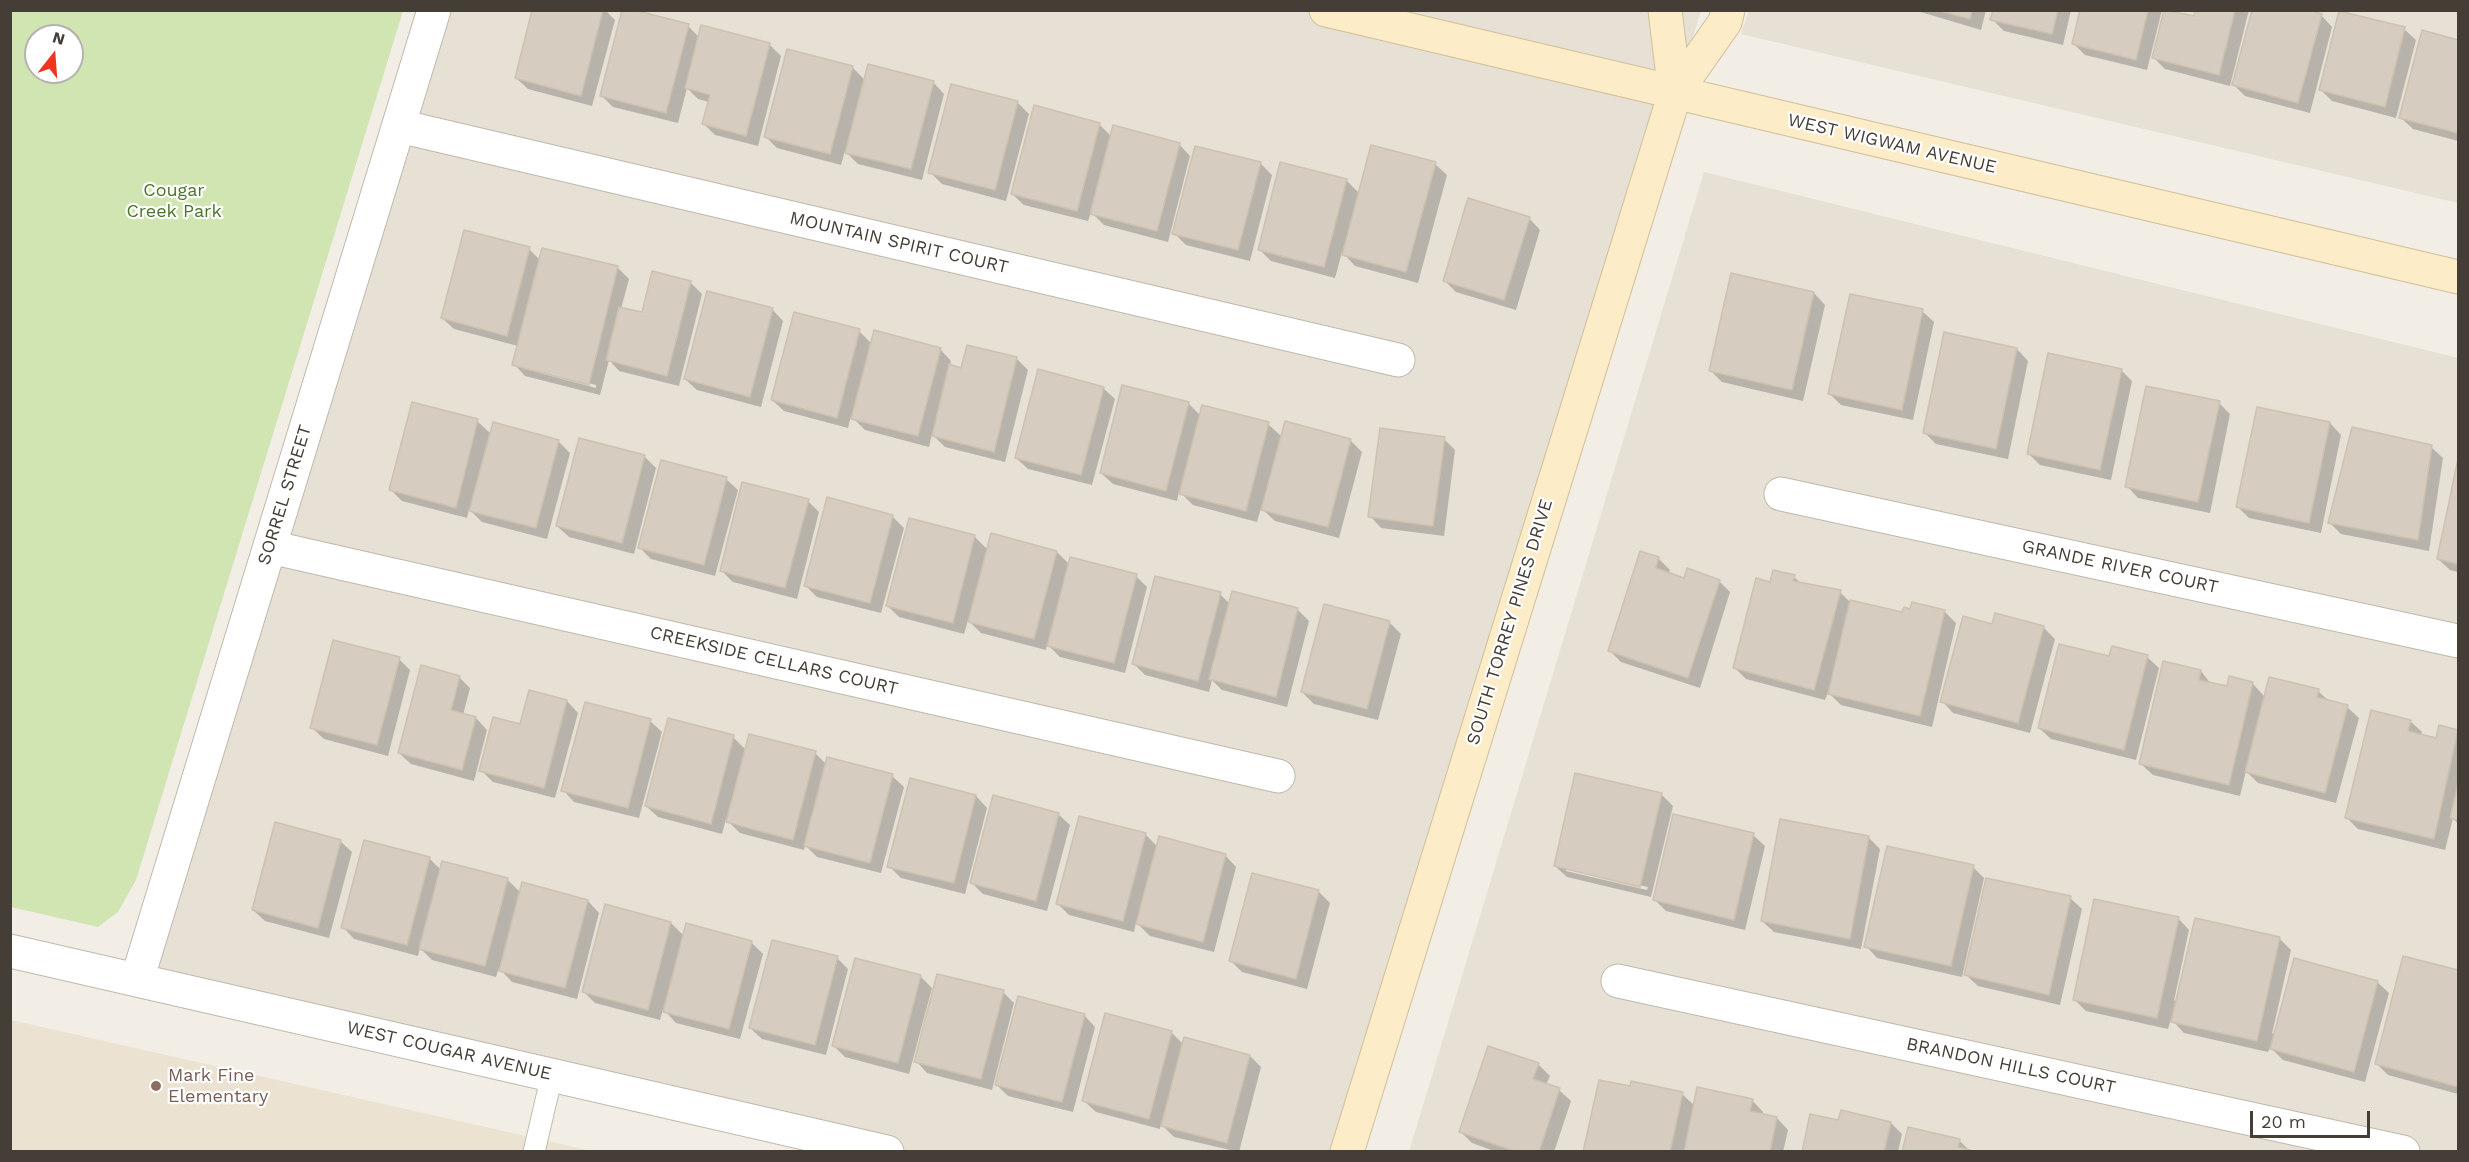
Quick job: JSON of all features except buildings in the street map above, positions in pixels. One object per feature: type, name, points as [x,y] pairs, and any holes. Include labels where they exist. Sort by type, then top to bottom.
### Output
[{"type":"street","name":"SORREL STREET","points":[[136,980],[434,10]]},
{"type":"street","name":"WEST WIGWAM AVENUE","points":[[1326,10],[2458,277]]},
{"type":"street","name":"SOUTH TORREY PINES DRIVE","points":[[1665,10],[1675,93]]},
{"type":"street","name":"SOUTH TORREY PINES DRIVE","points":[[1347,1152],[1675,93],[1725,22],[1728,10]]},
{"type":"street","name":"MOUNTAIN SPIRIT COURT","points":[[399,126],[1398,360]]},
{"type":"street","name":"GRANDE RIVER COURT","points":[[1781,494],[2458,641]]},
{"type":"street","name":"CREEKSIDE CELLARS COURT","points":[[270,547],[1278,776]]},
{"type":"street","name":"WEST COUGAR AVENUE","points":[[10,951],[887,1152]]},
{"type":"street","name":"BRANDON HILLS COURT","points":[[1618,981],[2403,1152]]},
{"type":"lane","points":[[534,1152],[552,1075]]},
{"type":"shaded area","points":[[1749,10],[2458,11],[2458,203],[1741,34]]},
{"type":"shaded area","points":[[434,11],[1701,11],[1347,1151],[889,1151],[137,980]]},
{"type":"shaded area","points":[[1704,172],[2458,358],[2458,1151],[1409,1152]]},
{"type":"shaded area","name":"Mark Fine Elementary","points":[[11,1020],[592,1151],[11,1152]]},
{"type":"green space","name":"Cougar Creek Park","points":[[11,10],[403,11],[136,880],[118,912],[98,927],[11,907]]},
{"type":"place","name":"Mark Fine Elementary","points":[[156,1086]]}]
